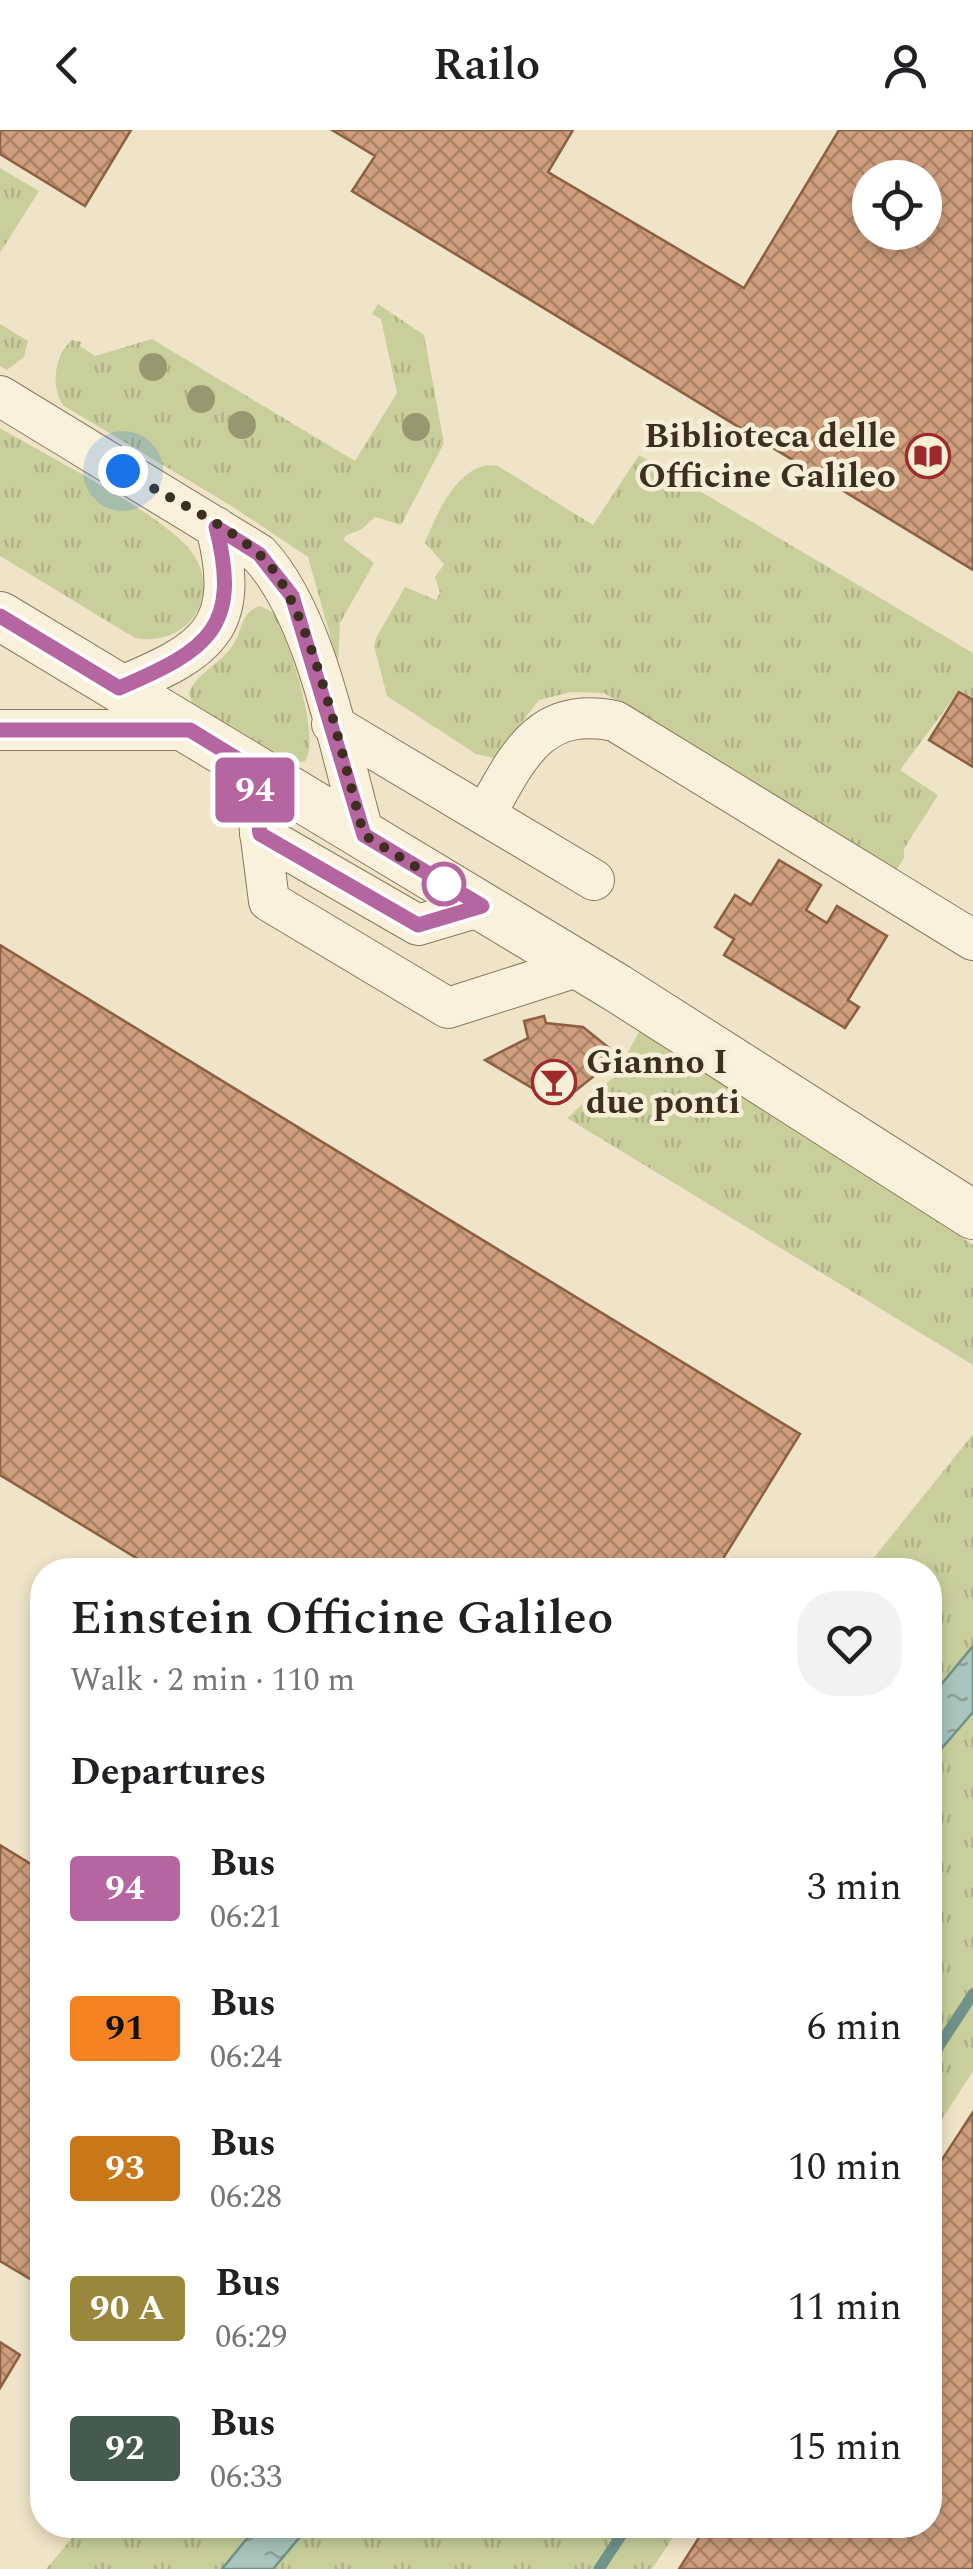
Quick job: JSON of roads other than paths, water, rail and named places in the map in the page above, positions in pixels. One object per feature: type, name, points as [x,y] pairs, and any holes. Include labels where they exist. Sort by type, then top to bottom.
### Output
[{"type":"street","points":[[0,396],[259,554],[292,596],[364,835]]},
{"type":"street","points":[[119,688],[193,650],[223,613],[224,560],[216,527]]},
{"type":"street","points":[[0,616],[580,966],[973,1215]]},
{"type":"street","points":[[485,816],[523,748],[545,730],[588,716],[615,722],[973,940]]},
{"type":"street","points":[[332,724],[594,880]]},
{"type":"street","points":[[0,730],[190,730]]},
{"type":"street","points":[[252,768],[269,901],[448,1008],[580,966]]},
{"type":"street","points":[[260,834],[418,925],[482,906]]},
{"type":"water","points":[[973,1646],[973,1712],[942,1748],[942,1683]]},
{"type":"water","points":[[247,2538],[299,2538],[273,2569],[222,2569]]},
{"type":"waterway","points":[[942,2042],[973,1994]]},
{"type":"waterway","points":[[599,2569],[619,2538]]},
{"type":"place","name":"Biblioteca delle Officine Galileo","points":[[928,456]]},
{"type":"place","name":"Gianno I due ponti","points":[[554,1082]]}]
